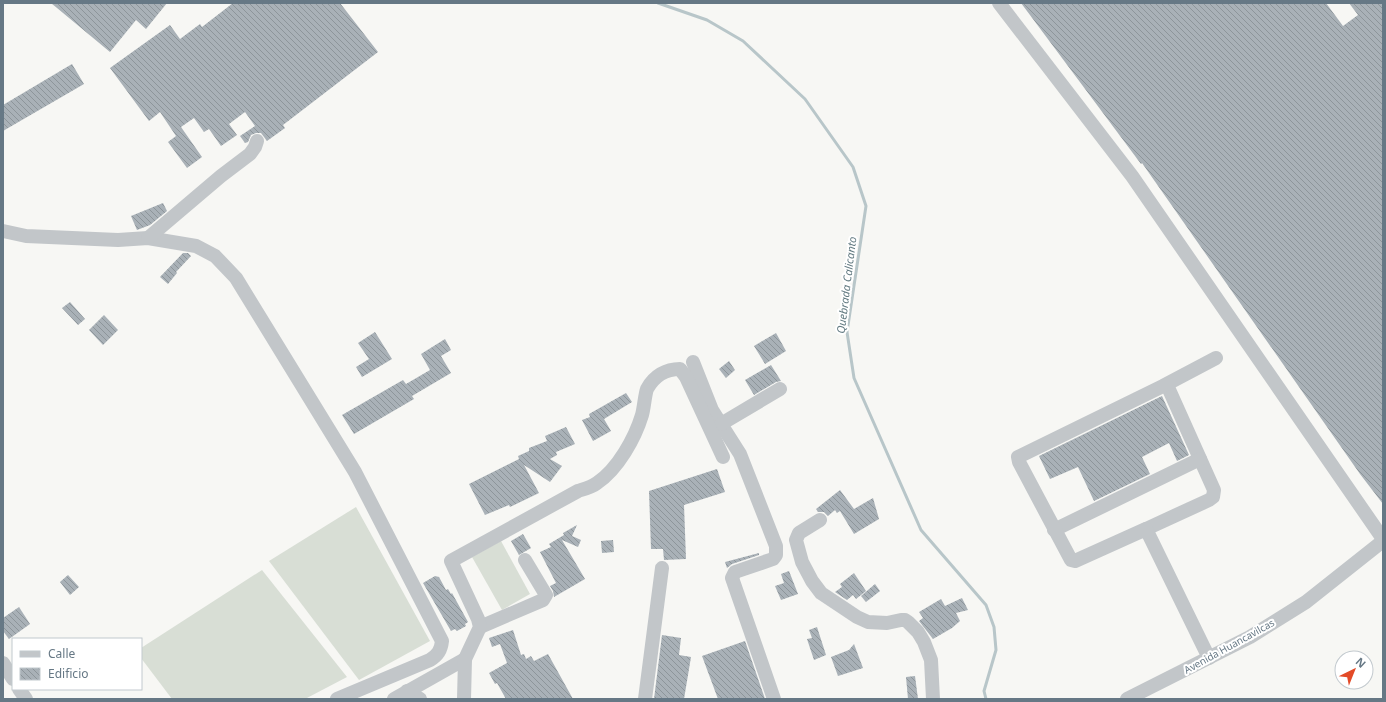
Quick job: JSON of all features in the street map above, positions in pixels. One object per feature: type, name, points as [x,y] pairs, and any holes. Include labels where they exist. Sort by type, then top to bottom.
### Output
[{"type":"street","points":[[999,3],[1132,176],[1383,540]]},
{"type":"street","points":[[148,238],[221,176],[250,154],[255,148],[257,141]]},
{"type":"street","points":[[3,231],[26,236],[118,240],[148,238],[196,246],[215,256],[236,278],[354,472],[442,641],[441,649],[436,657],[337,699]]},
{"type":"street","points":[[1166,385],[1214,490],[1213,497],[1146,529],[1073,561],[1071,560],[1019,462],[1018,457],[1166,385],[1216,358]]},
{"type":"street","points":[[693,362],[712,410],[740,454],[777,550],[773,559],[735,572],[732,578],[774,699]]},
{"type":"street","points":[[464,699],[465,659],[480,626],[450,561],[578,491],[596,484],[606,476],[615,466],[637,431],[645,406],[646,390],[658,375],[672,369],[680,369],[683,372],[723,457]]},
{"type":"street","points":[[721,424],[780,389]]},
{"type":"street","points":[[1054,530],[1200,459]]},
{"type":"street","points":[[820,520],[799,533],[796,540],[802,562],[812,582],[821,593],[857,617],[868,622],[887,623],[901,620],[908,622],[913,626],[924,642],[931,660],[933,699]]},
{"type":"street","points":[[1146,529],[1209,658]]},
{"type":"street","name":"Avenida Huancavilcas","points":[[1126,699],[1250,637],[1306,602],[1383,540]]},
{"type":"street","points":[[480,626],[545,598],[546,596],[525,560]]},
{"type":"street","points":[[645,699],[662,568]]},
{"type":"street","points":[[394,699],[465,659]]},
{"type":"street","points":[[3,663],[12,677]]},
{"type":"street","points":[[20,690],[26,699]]},
{"type":"street","points":[[407,691],[420,699]]},
{"type":"shaded area","points":[[356,507],[430,641],[359,680],[269,561]]},
{"type":"shaded area","points":[[501,541],[530,594],[502,610],[472,557]]},
{"type":"shaded area","points":[[262,570],[347,677],[305,699],[172,699],[142,659],[142,647]]},
{"type":"building","points":[[51,3],[167,3],[146,29],[136,20],[110,52]]},
{"type":"building","points":[[233,3],[340,3],[378,52],[283,125],[285,128],[267,141],[261,133],[256,133],[251,135],[248,142],[245,143],[240,136],[255,126],[245,112],[229,124],[237,135],[221,146],[209,129],[204,132],[194,118],[181,127],[202,157],[187,168],[168,142],[176,136],[160,112],[149,121],[110,68],[170,25],[180,39],[200,24],[202,27]]},
{"type":"building","points":[[1021,3],[1326,3],[1343,26],[1358,15],[1349,3],[1383,3],[1383,504],[1360,474],[1142,163],[1141,164]]},
{"type":"building","points":[[72,64],[84,84],[3,131],[3,105]]},
{"type":"building","points":[[163,203],[167,211],[150,225],[137,230],[131,216]]},
{"type":"building","points":[[183,253],[188,253],[191,256],[176,272],[177,273],[168,284],[160,277]]},
{"type":"building","points":[[70,302],[85,319],[78,325],[62,308]]},
{"type":"building","points":[[104,315],[118,330],[103,345],[89,330]]},
{"type":"building","points":[[375,332],[392,359],[362,377],[356,367],[369,359],[358,343]]},
{"type":"building","points":[[776,333],[786,351],[765,364],[754,346]]},
{"type":"building","points":[[445,339],[451,350],[441,356],[451,373],[412,396],[414,399],[354,434],[342,415],[403,380],[406,384],[430,370],[421,354]]},
{"type":"building","points":[[729,361],[735,370],[726,378],[719,369]]},
{"type":"building","points":[[771,365],[781,381],[776,382],[754,395],[745,380]]},
{"type":"building","points":[[626,393],[632,402],[604,419],[611,431],[593,441],[582,420],[590,417],[589,414]]},
{"type":"building","points":[[1162,396],[1189,455],[1177,461],[1169,443],[1142,457],[1150,474],[1094,501],[1078,467],[1050,479],[1039,456]]},
{"type":"building","points":[[566,427],[575,444],[556,452],[557,455],[550,459],[562,466],[550,482],[524,465],[539,493],[510,507],[509,505],[485,515],[469,484],[519,459],[518,456],[529,451],[529,448],[547,441],[545,436]]},
{"type":"building","points":[[717,469],[725,492],[684,505],[686,559],[664,560],[663,549],[651,549],[649,491]]},
{"type":"building","points":[[840,490],[854,509],[873,498],[879,519],[854,534],[840,511],[837,513],[835,510],[828,516],[824,512],[818,512],[816,509]]},
{"type":"building","points":[[577,525],[572,536],[581,540],[578,547],[562,540],[585,579],[554,597],[550,586],[556,583],[540,552],[551,547],[549,544],[564,535],[563,533]]},
{"type":"building","points":[[523,534],[531,548],[519,555],[511,541]]},
{"type":"building","points":[[613,540],[614,552],[602,553],[601,541]]},
{"type":"building","points":[[759,553],[759,555],[732,564],[727,568],[725,562]]},
{"type":"building","points":[[789,571],[798,594],[781,600],[775,586],[784,583],[781,574]]},
{"type":"building","points":[[854,573],[866,591],[856,599],[853,595],[847,600],[835,592],[842,587],[840,584]]},
{"type":"building","points":[[68,575],[79,587],[70,595],[60,582]]},
{"type":"building","points":[[435,576],[439,577],[446,590],[448,589],[451,594],[452,593],[468,622],[465,624],[466,626],[457,631],[455,629],[451,631],[423,583]]},
{"type":"building","points":[[875,584],[880,591],[866,602],[861,596]]},
{"type":"building","points":[[962,598],[968,610],[956,613],[960,621],[952,628],[933,639],[919,621],[923,618],[919,612],[941,599],[945,606]]},
{"type":"building","points":[[19,607],[30,624],[9,639],[3,631],[3,618]]},
{"type":"building","points":[[817,627],[826,655],[814,660],[807,639],[812,638],[809,630]]},
{"type":"building","points":[[513,630],[521,655],[524,654],[526,659],[531,656],[534,661],[548,654],[573,699],[506,699],[497,683],[495,684],[489,673],[507,663],[500,644],[492,647],[489,638]]},
{"type":"building","points":[[662,635],[681,638],[679,655],[691,657],[684,699],[654,699]]},
{"type":"building","points":[[745,641],[765,699],[718,699],[702,656]]},
{"type":"building","points":[[854,644],[863,668],[838,676],[831,657],[849,650]]},
{"type":"building","points":[[915,676],[918,699],[908,699],[906,677]]},
{"type":"waterway","name":"Quebrada Calicanto","points":[[658,3],[707,20],[743,41],[805,99],[853,167],[866,206],[847,332],[854,378],[921,530],[986,605],[994,627],[996,650],[984,691],[986,699]]}]
